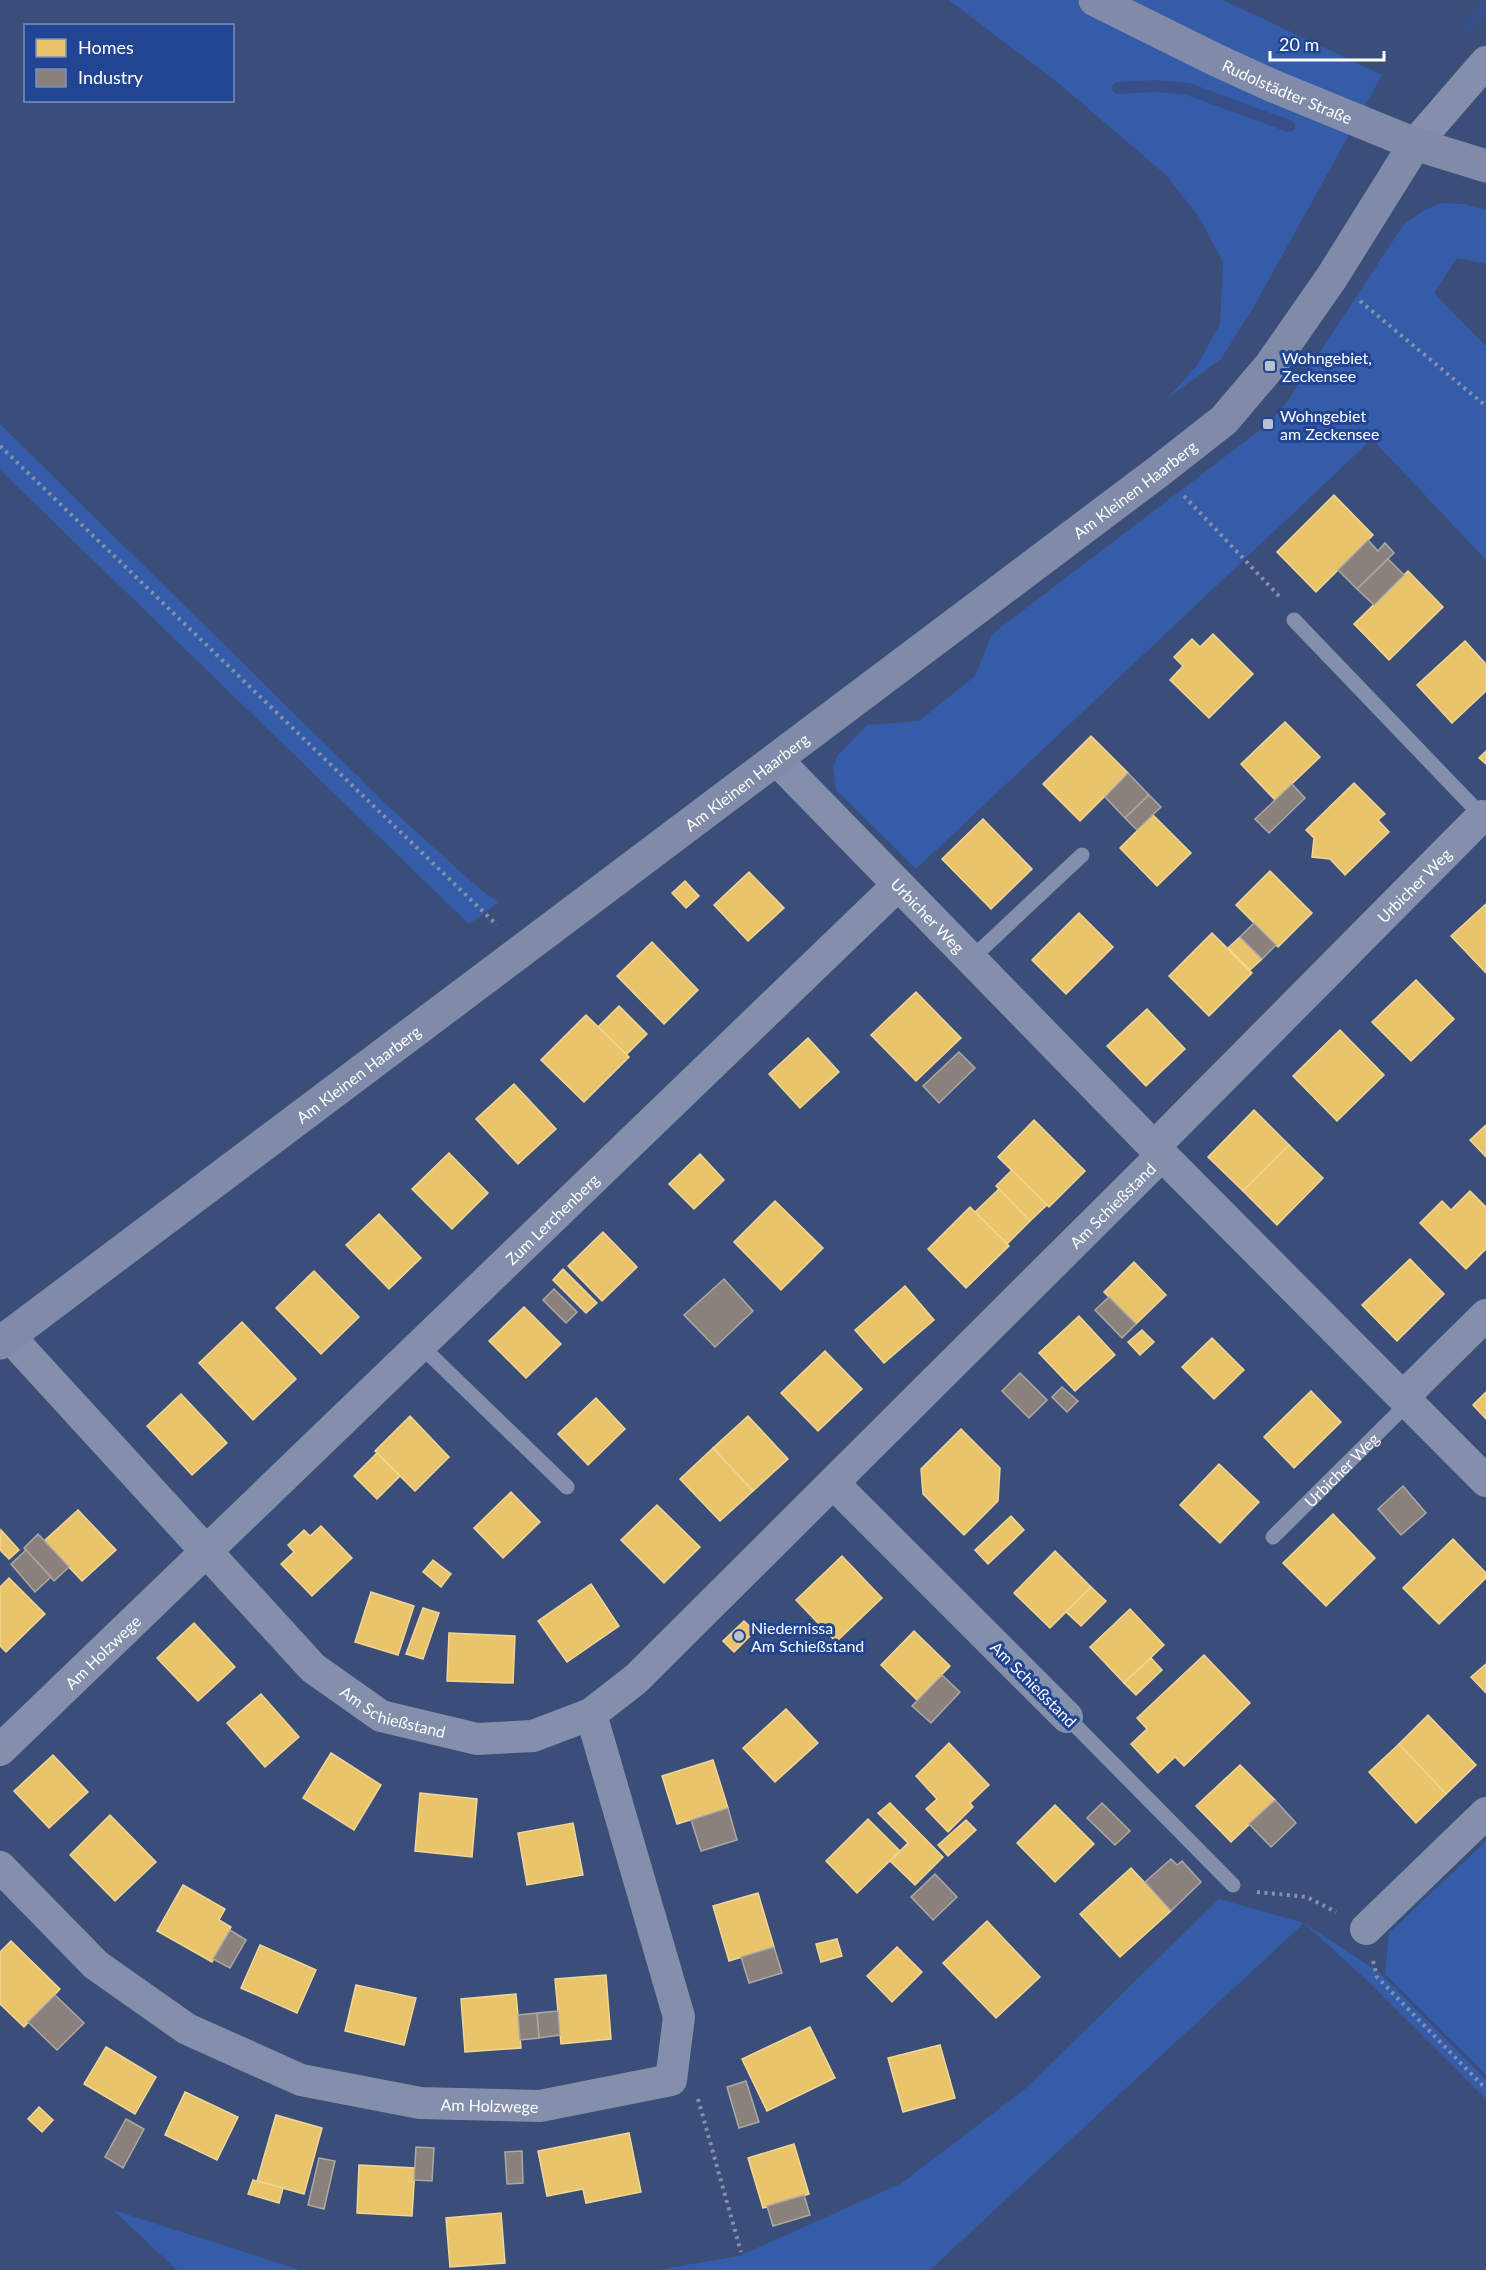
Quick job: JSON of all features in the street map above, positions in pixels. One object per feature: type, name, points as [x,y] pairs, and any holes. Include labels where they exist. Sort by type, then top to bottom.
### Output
[{"type":"street","name":"Rudolstädter Straße","points":[[1095,0],[1254,77],[1415,144],[1486,166]]},
{"type":"street","points":[[1415,144],[1486,62]]},
{"type":"street","name":"Am Kleinen Haarberg","points":[[5,1340],[1224,420],[1270,366],[1332,277],[1415,144]]},
{"type":"street","name":"Urbicher Weg","points":[[776,759],[1158,1151],[1486,1481]]},
{"type":"street","name":"Urbicher Weg","points":[[1158,1151],[1482,816]]},
{"type":"street","name":"Zum Lerchenberg","points":[[207,1552],[898,885]]},
{"type":"street","name":"Am Schießstand","points":[[5,1340],[207,1552],[312,1668],[381,1716],[477,1739],[533,1736],[591,1714],[636,1679],[832,1484],[1158,1151]]},
{"type":"street","name":"Urbicher Weg","points":[[1406,1400],[1486,1315]]},
{"type":"street","name":"Am Schießstand","points":[[832,1484],[1067,1717]]},
{"type":"street","name":"Am Holzwege","points":[[0,1750],[207,1552]]},
{"type":"street","points":[[591,1714],[679,2017],[671,2080]]},
{"type":"street","points":[[1366,1929],[1486,1813]]},
{"type":"street","name":"Am Holzwege","points":[[0,1867],[96,1965],[187,2029],[301,2080],[420,2103],[540,2106],[671,2080]]},
{"type":"lane","name":"Urbicher Weg","points":[[1294,620],[1482,816]]},
{"type":"lane","points":[[971,959],[1082,855]]},
{"type":"lane","points":[[421,1346],[567,1487]]},
{"type":"lane","name":"Urbicher Weg","points":[[1273,1537],[1406,1400]]},
{"type":"lane","name":"Am Schießstand","points":[[1067,1717],[1233,1885]]},
{"type":"path","points":[[1332,277],[1486,406]]},
{"type":"path","points":[[0,446],[524,950]]},
{"type":"path","points":[[1194,505],[1290,607],[1294,620]]},
{"type":"path","points":[[1233,1885],[1259,1892],[1307,1897],[1366,1929],[1377,1977],[1486,2089]]},
{"type":"path","points":[[671,2080],[695,2088],[741,2252]]},
{"type":"shaded area","points":[[949,0],[1223,0],[1382,75],[1252,310],[1221,359],[1168,398],[1198,364],[1220,324],[1223,262],[1199,217],[1166,175],[1057,82]]},
{"type":"shaded area","points":[[1442,203],[1464,204],[1486,210],[1486,264],[1457,258],[1434,293],[1486,346],[1486,560],[1372,439],[916,869],[836,790],[833,768],[837,756],[867,725],[919,721],[975,676],[992,634],[1268,424],[1287,402],[1404,224],[1424,210]]},
{"type":"shaded area","points":[[0,424],[389,807],[483,892],[499,902],[469,924],[0,470]]},
{"type":"shaded area","points":[[1486,1841],[1486,2075],[1385,1974],[1389,1933]]},
{"type":"shaded area","points":[[1219,1899],[1304,1923],[930,2270],[657,2270],[739,2256],[902,2183],[1025,2089]]},
{"type":"shaded area","points":[[1304,1923],[1380,1973],[1486,2080],[1486,2099],[1369,1982]]},
{"type":"shaded area","points":[[113,2210],[291,2267],[301,2270],[177,2270]]},
{"type":"building: Homes","points":[[1334,495],[1373,535],[1316,592],[1277,552]]},
{"type":"building: Homes","points":[[1408,571],[1443,607],[1389,660],[1354,624]]},
{"type":"building: Homes","points":[[1213,634],[1253,674],[1209,718],[1170,680],[1183,666],[1174,657],[1192,639],[1200,647]]},
{"type":"building: Homes","points":[[1465,641],[1486,664],[1486,691],[1452,723],[1417,685]]},
{"type":"building: Homes","points":[[1285,722],[1320,757],[1275,800],[1241,764]]},
{"type":"building: Homes","points":[[1091,736],[1128,773],[1080,821],[1043,784]]},
{"type":"building: Homes","points":[[1486,751],[1486,764],[1479,758]]},
{"type":"building: Homes","points":[[1354,783],[1385,814],[1378,820],[1389,832],[1345,875],[1330,859],[1312,857],[1314,838],[1306,830]]},
{"type":"building: Homes","points":[[1153,815],[1191,853],[1157,886],[1120,848]]},
{"type":"building: Homes","points":[[983,819],[1032,869],[991,909],[942,859]]},
{"type":"building: Homes","points":[[1270,871],[1312,913],[1278,947],[1236,905]]},
{"type":"building: Homes","points":[[749,872],[784,908],[748,941],[714,905]]},
{"type":"building: Homes","points":[[685,881],[699,896],[686,908],[672,893]]},
{"type":"building: Homes","points":[[1486,904],[1486,973],[1451,936]]},
{"type":"building: Homes","points":[[1079,913],[1113,947],[1066,994],[1032,960]]},
{"type":"building: Homes","points":[[1212,933],[1252,973],[1209,1016],[1169,976]]},
{"type":"building: Homes","points":[[1240,937],[1262,959],[1250,970],[1228,948]]},
{"type":"building: Homes","points":[[652,942],[698,990],[664,1024],[617,976]]},
{"type":"building: Homes","points":[[1416,980],[1454,1019],[1411,1061],[1372,1022]]},
{"type":"building: Homes","points":[[916,992],[961,1038],[916,1081],[871,1035]]},
{"type":"building: Homes","points":[[619,1006],[647,1034],[626,1055],[598,1027]]},
{"type":"building: Homes","points":[[1147,1009],[1185,1049],[1146,1086],[1107,1046]]},
{"type":"building: Homes","points":[[586,1015],[629,1057],[584,1102],[541,1060]]},
{"type":"building: Homes","points":[[1340,1030],[1384,1075],[1337,1121],[1293,1076]]},
{"type":"building: Homes","points":[[808,1038],[839,1072],[800,1108],[769,1074]]},
{"type":"building: Homes","points":[[514,1084],[556,1129],[518,1164],[476,1119]]},
{"type":"building: Homes","points":[[1254,1110],[1289,1145],[1243,1191],[1208,1157]]},
{"type":"building: Homes","points":[[1034,1120],[1085,1171],[1049,1207],[998,1157]]},
{"type":"building: Homes","points":[[1486,1125],[1486,1157],[1470,1140]]},
{"type":"building: Homes","points":[[1289,1145],[1323,1178],[1277,1225],[1243,1191]]},
{"type":"building: Homes","points":[[449,1153],[488,1193],[452,1229],[412,1189]]},
{"type":"building: Homes","points":[[700,1154],[724,1180],[694,1209],[669,1184]]},
{"type":"building: Homes","points":[[1012,1170],[1047,1205],[1030,1221],[996,1186]]},
{"type":"building: Homes","points":[[999,1189],[1030,1221],[1007,1244],[975,1212]]},
{"type":"building: Homes","points":[[1470,1191],[1486,1207],[1486,1249],[1466,1269],[1420,1223],[1442,1201],[1451,1210]]},
{"type":"building: Homes","points":[[775,1201],[823,1248],[781,1290],[734,1242]]},
{"type":"building: Homes","points":[[970,1207],[1009,1246],[966,1288],[928,1249]]},
{"type":"building: Homes","points":[[379,1214],[421,1258],[389,1289],[346,1245]]},
{"type":"building: Homes","points":[[603,1232],[637,1267],[602,1301],[568,1266]]},
{"type":"building: Homes","points":[[1410,1259],[1444,1294],[1397,1341],[1362,1305]]},
{"type":"building: Homes","points":[[1134,1262],[1166,1295],[1136,1324],[1104,1292]]},
{"type":"building: Homes","points":[[563,1269],[597,1303],[586,1313],[553,1280]]},
{"type":"building: Homes","points":[[314,1271],[359,1317],[321,1354],[276,1308]]},
{"type":"building: Homes","points":[[905,1286],[934,1320],[884,1363],[855,1330]]},
{"type":"building: Homes","points":[[524,1307],[561,1344],[526,1378],[489,1341]]},
{"type":"building: Homes","points":[[1079,1316],[1115,1355],[1075,1391],[1039,1353]]},
{"type":"building: Homes","points":[[242,1322],[296,1379],[253,1420],[199,1363]]},
{"type":"building: Homes","points":[[1142,1330],[1154,1342],[1140,1355],[1128,1342]]},
{"type":"building: Homes","points":[[1212,1338],[1244,1370],[1214,1399],[1182,1367]]},
{"type":"building: Homes","points":[[825,1351],[862,1389],[818,1431],[781,1393]]},
{"type":"building: Homes","points":[[1311,1391],[1341,1422],[1294,1468],[1264,1437]]},
{"type":"building: Homes","points":[[1486,1392],[1486,1419],[1473,1405]]},
{"type":"building: Homes","points":[[181,1394],[227,1443],[192,1475],[147,1426]]},
{"type":"building: Homes","points":[[596,1398],[625,1429],[588,1465],[558,1434]]},
{"type":"building: Homes","points":[[410,1416],[449,1457],[415,1491],[375,1451]]},
{"type":"building: Homes","points":[[748,1416],[788,1459],[753,1491],[713,1448]]},
{"type":"building: Homes","points":[[961,1429],[1000,1468],[998,1501],[964,1535],[923,1494],[921,1469]]},
{"type":"building: Homes","points":[[713,1448],[753,1491],[720,1521],[680,1479]]},
{"type":"building: Homes","points":[[377,1453],[400,1476],[377,1499],[354,1476]]},
{"type":"building: Homes","points":[[1219,1464],[1259,1502],[1220,1543],[1180,1505]]},
{"type":"building: Homes","points":[[511,1492],[540,1522],[503,1558],[474,1528]]},
{"type":"building: Homes","points":[[657,1505],[700,1547],[664,1583],[621,1540]]},
{"type":"building: Homes","points":[[78,1510],[116,1550],[82,1581],[44,1541]]},
{"type":"building: Homes","points":[[1333,1514],[1375,1558],[1326,1606],[1283,1563]]},
{"type":"building: Homes","points":[[1011,1516],[1024,1530],[988,1564],[975,1550]]},
{"type":"building: Homes","points":[[321,1526],[352,1558],[312,1596],[281,1564],[294,1552],[288,1545],[304,1530],[310,1536]]},
{"type":"building: Homes","points":[[1,1530],[19,1550],[9,1559],[0,1550]]},
{"type":"building: Homes","points":[[1453,1539],[1486,1573],[1486,1578],[1439,1624],[1403,1588]]},
{"type":"building: Homes","points":[[1055,1551],[1091,1587],[1050,1628],[1014,1593]]},
{"type":"building: Homes","points":[[842,1556],[882,1598],[836,1642],[796,1600]]},
{"type":"building: Homes","points":[[433,1560],[451,1574],[441,1587],[423,1572]]},
{"type":"building: Homes","points":[[9,1578],[45,1614],[6,1652],[0,1646],[0,1587]]},
{"type":"building: Homes","points":[[591,1584],[619,1626],[567,1662],[538,1621]]},
{"type":"building: Homes","points":[[1091,1587],[1106,1601],[1081,1626],[1066,1612]]},
{"type":"building: Homes","points":[[371,1592],[414,1606],[398,1655],[355,1642]]},
{"type":"building: Homes","points":[[423,1608],[439,1613],[423,1659],[406,1654]]},
{"type":"building: Homes","points":[[1130,1609],[1164,1645],[1124,1683],[1090,1647]]},
{"type":"building: Homes","name":"Niedernissa Am Schießstand","points":[[744,1621],[755,1631],[734,1652],[723,1641]]},
{"type":"building: Homes","points":[[194,1623],[235,1667],[198,1701],[157,1658]]},
{"type":"building: Homes","points":[[914,1631],[950,1666],[917,1700],[881,1665]]},
{"type":"building: Homes","points":[[449,1633],[515,1636],[513,1683],[447,1681]]},
{"type":"building: Homes","points":[[1204,1655],[1250,1703],[1184,1766],[1175,1757],[1158,1773],[1131,1744],[1147,1729],[1137,1718]]},
{"type":"building: Homes","points":[[1151,1658],[1162,1670],[1136,1695],[1124,1683]]},
{"type":"building: Homes","points":[[1486,1664],[1486,1693],[1471,1677]]},
{"type":"building: Homes","points":[[261,1694],[299,1737],[265,1767],[227,1723]]},
{"type":"building: Homes","points":[[786,1709],[818,1743],[775,1782],[743,1748]]},
{"type":"building: Homes","points":[[1428,1715],[1476,1765],[1446,1794],[1399,1744]]},
{"type":"building: Homes","points":[[949,1743],[989,1785],[970,1803],[973,1807],[948,1832],[926,1809],[937,1799],[916,1776]]},
{"type":"building: Homes","points":[[1399,1744],[1446,1794],[1416,1823],[1369,1772]]},
{"type":"building: Homes","points":[[331,1753],[381,1785],[354,1830],[303,1798]]},
{"type":"building: Homes","points":[[53,1755],[88,1792],[49,1828],[14,1791]]},
{"type":"building: Homes","points":[[713,1760],[728,1808],[677,1824],[662,1776]]},
{"type":"building: Homes","points":[[1240,1765],[1275,1800],[1231,1842],[1196,1806]]},
{"type":"building: Homes","points":[[420,1793],[477,1799],[472,1857],[415,1851]]},
{"type":"building: Homes","points":[[890,1803],[943,1857],[915,1885],[890,1861],[908,1843],[878,1813]]},
{"type":"building: Homes","points":[[1055,1805],[1094,1844],[1055,1882],[1017,1843]]},
{"type":"building: Homes","points":[[110,1815],[156,1862],[115,1901],[70,1855]]},
{"type":"building: Homes","points":[[868,1819],[900,1851],[857,1893],[826,1861]]},
{"type":"building: Homes","points":[[966,1820],[976,1830],[948,1856],[938,1845]]},
{"type":"building: Homes","points":[[573,1823],[583,1875],[527,1885],[518,1833]]},
{"type":"building: Homes","points":[[1131,1868],[1171,1911],[1120,1957],[1080,1914]]},
{"type":"building: Homes","points":[[183,1885],[225,1909],[219,1920],[231,1927],[212,1962],[157,1931]]},
{"type":"building: Homes","points":[[758,1893],[774,1947],[729,1961],[713,1906]]},
{"type":"building: Homes","points":[[987,1921],[1040,1977],[996,2018],[943,1963]]},
{"type":"building: Homes","points":[[837,1939],[842,1956],[821,1962],[816,1944]]},
{"type":"building: Homes","points":[[11,1941],[60,1989],[24,2027],[0,2004],[0,1952]]},
{"type":"building: Homes","points":[[260,1945],[316,1970],[297,2013],[241,1988]]},
{"type":"building: Homes","points":[[897,1947],[922,1972],[892,2002],[867,1976]]},
{"type":"building: Homes","points":[[606,1975],[611,2039],[561,2044],[555,1979]]},
{"type":"building: Homes","points":[[356,1985],[416,1998],[404,2045],[345,2031]]},
{"type":"building: Homes","points":[[516,1994],[521,2048],[465,2052],[461,1999]]},
{"type":"building: Homes","points":[[810,2027],[835,2078],[767,2111],[742,2059]]},
{"type":"building: Homes","points":[[940,2045],[955,2098],[903,2112],[888,2058]]},
{"type":"building: Homes","points":[[106,2047],[156,2077],[135,2114],[84,2084]]},
{"type":"building: Homes","points":[[185,2092],[238,2117],[217,2160],[165,2135]]},
{"type":"building: Homes","points":[[39,2107],[53,2120],[42,2132],[28,2119]]},
{"type":"building: Homes","points":[[276,2115],[322,2128],[304,2194],[257,2181]]},
{"type":"building: Homes","points":[[629,2133],[641,2192],[586,2203],[583,2189],[547,2196],[538,2151]]},
{"type":"building: Homes","points":[[794,2144],[809,2194],[763,2208],[748,2158]]},
{"type":"building: Homes","points":[[359,2165],[415,2168],[412,2216],[357,2213]]},
{"type":"building: Homes","points":[[253,2180],[283,2188],[279,2203],[248,2194]]},
{"type":"building: Homes","points":[[501,2213],[505,2263],[450,2267],[446,2218]]},
{"type":"building: Industry","points":[[1368,540],[1378,551],[1385,543],[1394,553],[1357,589],[1338,570]]},
{"type":"building: Industry","points":[[1388,559],[1404,575],[1374,605],[1357,589]]},
{"type":"building: Industry","points":[[1128,773],[1149,795],[1125,818],[1105,797]]},
{"type":"building: Industry","points":[[1292,784],[1305,798],[1269,833],[1255,819]]},
{"type":"building: Industry","points":[[1149,795],[1161,807],[1137,830],[1125,818]]},
{"type":"building: Industry","points":[[1254,923],[1276,945],[1262,959],[1240,937]]},
{"type":"building: Industry","points":[[959,1052],[975,1068],[939,1103],[923,1086]]},
{"type":"building: Industry","points":[[724,1279],[753,1311],[715,1347],[684,1315]]},
{"type":"building: Industry","points":[[554,1289],[577,1312],[566,1323],[543,1300]]},
{"type":"building: Industry","points":[[1109,1297],[1136,1324],[1122,1338],[1095,1310]]},
{"type":"building: Industry","points":[[1020,1373],[1047,1400],[1029,1418],[1002,1391]]},
{"type":"building: Industry","points":[[1062,1387],[1078,1401],[1067,1412],[1052,1397]]},
{"type":"building: Industry","points":[[1403,1486],[1426,1513],[1401,1535],[1378,1509]]},
{"type":"building: Industry","points":[[38,1534],[69,1567],[54,1581],[24,1548]]},
{"type":"building: Industry","points":[[26,1550],[51,1577],[35,1592],[11,1564]]},
{"type":"building: Industry","points":[[942,1675],[960,1692],[931,1723],[912,1706]]},
{"type":"building: Industry","points":[[1275,1800],[1296,1823],[1271,1847],[1249,1824]]},
{"type":"building: Industry","points":[[1102,1803],[1130,1831],[1115,1845],[1087,1818]]},
{"type":"building: Industry","points":[[728,1808],[737,1840],[701,1851],[691,1820]]},
{"type":"building: Industry","points":[[1171,1859],[1177,1865],[1182,1861],[1201,1882],[1171,1911],[1145,1882]]},
{"type":"building: Industry","points":[[935,1874],[957,1897],[933,1920],[911,1897]]},
{"type":"building: Industry","points":[[230,1930],[246,1940],[230,1968],[213,1959]]},
{"type":"building: Industry","points":[[774,1947],[782,1973],[749,1983],[741,1957]]},
{"type":"building: Industry","points":[[55,1995],[84,2023],[57,2050],[28,2022]]},
{"type":"building: Industry","points":[[558,2011],[560,2035],[539,2038],[537,2013]]},
{"type":"building: Industry","points":[[537,2013],[539,2038],[520,2040],[518,2015]]},
{"type":"building: Industry","points":[[746,2081],[759,2122],[739,2128],[727,2087]]},
{"type":"building: Industry","points":[[126,2119],[144,2129],[123,2168],[105,2157]]},
{"type":"building: Industry","points":[[416,2147],[434,2148],[432,2181],[414,2180]]},
{"type":"building: Industry","points":[[522,2151],[523,2183],[507,2184],[505,2152]]},
{"type":"building: Industry","points":[[319,2158],[335,2161],[324,2209],[308,2205]]},
{"type":"building: Industry","points":[[804,2195],[810,2215],[773,2226],[767,2206]]},
{"type":"waterway","points":[[1466,28],[1486,5]]},
{"type":"waterway","points":[[1118,88],[1156,86],[1188,89],[1289,126]]},
{"type":"place","name":"Wohngebiet, Zeckensee","points":[[1270,366]]},
{"type":"place","name":"Wohngebiet am Zeckensee","points":[[1268,424]]},
{"type":"place","name":"Niedernissa Am Schießstand","points":[[739,1636]]}]
